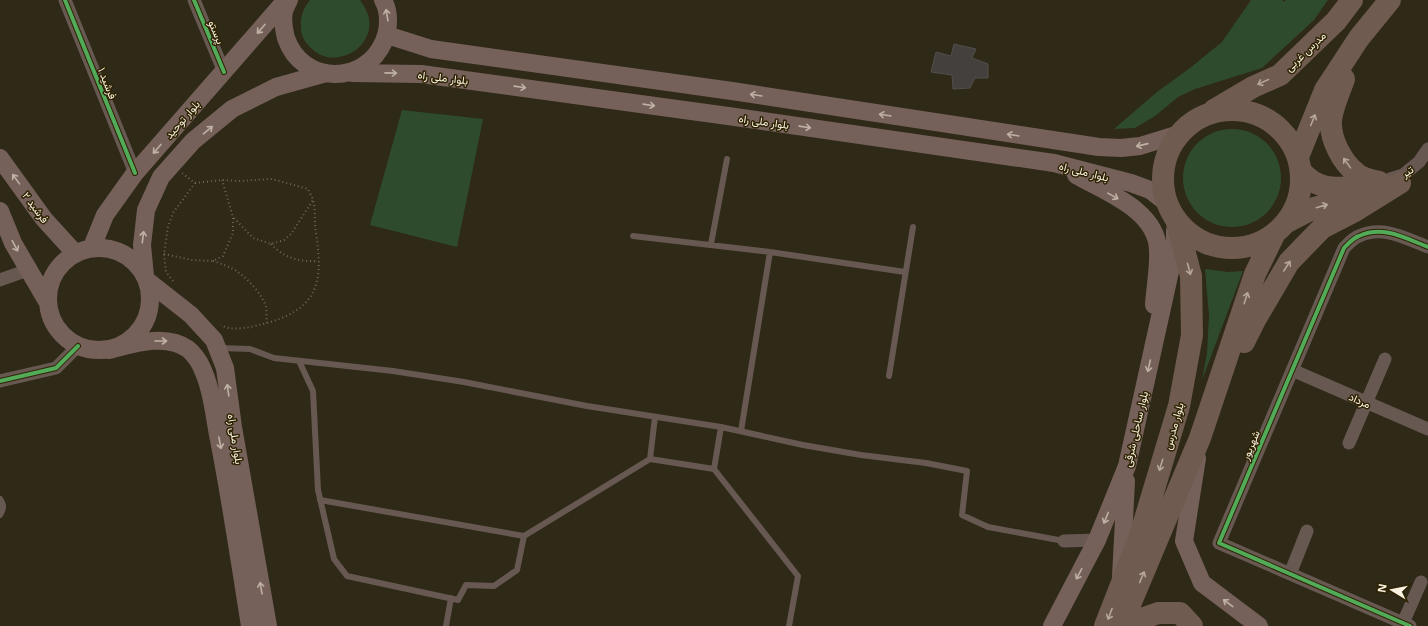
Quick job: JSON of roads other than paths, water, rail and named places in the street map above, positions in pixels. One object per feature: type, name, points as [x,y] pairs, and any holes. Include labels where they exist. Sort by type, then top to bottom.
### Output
[{"type":"highway","name":"مدرس غربی","points":[[1207,114],[1253,87],[1280,75],[1336,22],[1352,0]]},
{"type":"highway","points":[[1200,438],[1255,274],[1280,228],[1296,206],[1301,189],[1300,164],[1325,90],[1359,38],[1390,0]]},
{"type":"highway","points":[[1359,38],[1337,98],[1331,121],[1335,145],[1348,165],[1356,174],[1364,178],[1390,183]]},
{"type":"highway","points":[[1222,110],[1238,110],[1254,113],[1269,119],[1281,129],[1291,142],[1308,179],[1322,187],[1362,187],[1390,183],[1314,208],[1280,228],[1258,244],[1239,248],[1221,247],[1203,242],[1188,232],[1172,211],[1164,186],[1164,168],[1170,150],[1180,134],[1192,122],[1207,114],[1222,110]]},
{"type":"highway","points":[[1121,626],[1200,438],[1255,320],[1289,262],[1322,228],[1355,211],[1390,183]]},
{"type":"highway","name":"بلوار مدرس","points":[[1105,626],[1139,539],[1179,406],[1192,335],[1191,276],[1172,211]]},
{"type":"highway","points":[[1135,626],[1141,619],[1158,613],[1180,613],[1192,626]]},
{"type":"main road","name":"بلوار توحید","points":[[92,248],[105,215],[135,173],[287,0]]},
{"type":"main road","points":[[287,0],[284,12],[284,30],[289,47],[300,62],[316,71],[334,75],[352,72],[368,64],[380,50],[387,35],[388,18],[383,0]]},
{"type":"main road","name":"بلوار ملی راه","points":[[387,35],[431,49],[732,91],[1099,147],[1121,148],[1140,146],[1180,134]]},
{"type":"main road","name":"بلوار ملی راه","points":[[352,72],[421,74],[728,116],[1054,164],[1131,183],[1150,190],[1172,211]]},
{"type":"main road","name":"بلوار توحید","points":[[147,279],[142,245],[146,210],[161,177],[194,142],[232,109],[276,87],[326,73]]},
{"type":"main road","points":[[728,116],[732,91]]},
{"type":"main road","name":"فرشید ۲","points":[[0,158],[44,219],[75,253]]},
{"type":"main road","points":[[1054,164],[1135,209],[1150,224],[1156,236],[1158,250],[1154,310],[1155,338]]},
{"type":"main road","points":[[0,211],[13,243],[48,303]]},
{"type":"main road","name":"بلوار ساحلی شرقی","points":[[1052,626],[1097,540],[1127,466],[1175,249],[1172,211]]},
{"type":"main road","points":[[92,248],[110,248],[126,254],[140,266],[147,279],[151,300],[148,318],[138,333],[124,344],[109,350],[93,350],[78,346],[64,337],[54,324],[49,310],[48,294],[52,278],[61,264],[75,253],[92,248]]},
{"type":"main road","name":"بلوار ملی راه","points":[[147,279],[191,315],[214,340],[225,368],[233,427],[268,626]]},
{"type":"main road","name":"بلوار ملی راه","points":[[109,350],[143,341],[172,341],[190,350],[201,365],[210,392],[222,454],[250,626]]},
{"type":"main road","points":[[1200,438],[1184,541],[1202,583],[1259,626]]},
{"type":"main road","points":[[1120,588],[1127,466]]},
{"type":"street","name":"فرشید ۱","points":[[65,0],[135,173]]},
{"type":"street","name":"پرستو","points":[[194,0],[224,72]]},
{"type":"street","name":"تیر","points":[[1390,183],[1419,162],[1428,149]]},
{"type":"street","name":"تیر","points":[[1390,183],[1428,165]]},
{"type":"street","name":"شهریور","points":[[1407,624],[1219,543],[1344,248],[1357,236],[1374,231],[1391,233],[1428,247]]},
{"type":"street","points":[[0,280],[28,270]]},
{"type":"street","points":[[0,381],[56,368],[78,346]]},
{"type":"street","points":[[1349,443],[1385,359]]},
{"type":"street","name":"مرداد","points":[[1292,370],[1428,429]]},
{"type":"street","points":[[1290,574],[1307,531]]},
{"type":"street","points":[[1064,541],[1097,540]]},
{"type":"street","points":[[1407,624],[1422,582]]},
{"type":"lane","points":[[711,244],[727,159]]},
{"type":"lane","points":[[889,376],[913,227]]},
{"type":"lane","points":[[633,236],[711,244],[905,272]]},
{"type":"lane","points":[[741,431],[770,252]]},
{"type":"lane","points":[[217,348],[250,349],[274,358],[393,371],[464,382],[587,406],[721,427],[854,454],[967,471],[962,514],[988,527],[1064,541]]},
{"type":"lane","points":[[299,360],[313,391],[318,490],[320,500],[334,559],[347,576],[458,600],[466,585],[494,586],[517,570],[524,536]]},
{"type":"lane","points":[[650,459],[655,417]]},
{"type":"lane","points":[[714,469],[721,427]]},
{"type":"lane","points":[[320,500],[524,536],[650,459],[714,469],[798,576],[789,626]]},
{"type":"lane","points":[[0,499],[3,504],[3,510],[0,515]]},
{"type":"lane","points":[[446,626],[451,598]]}]
